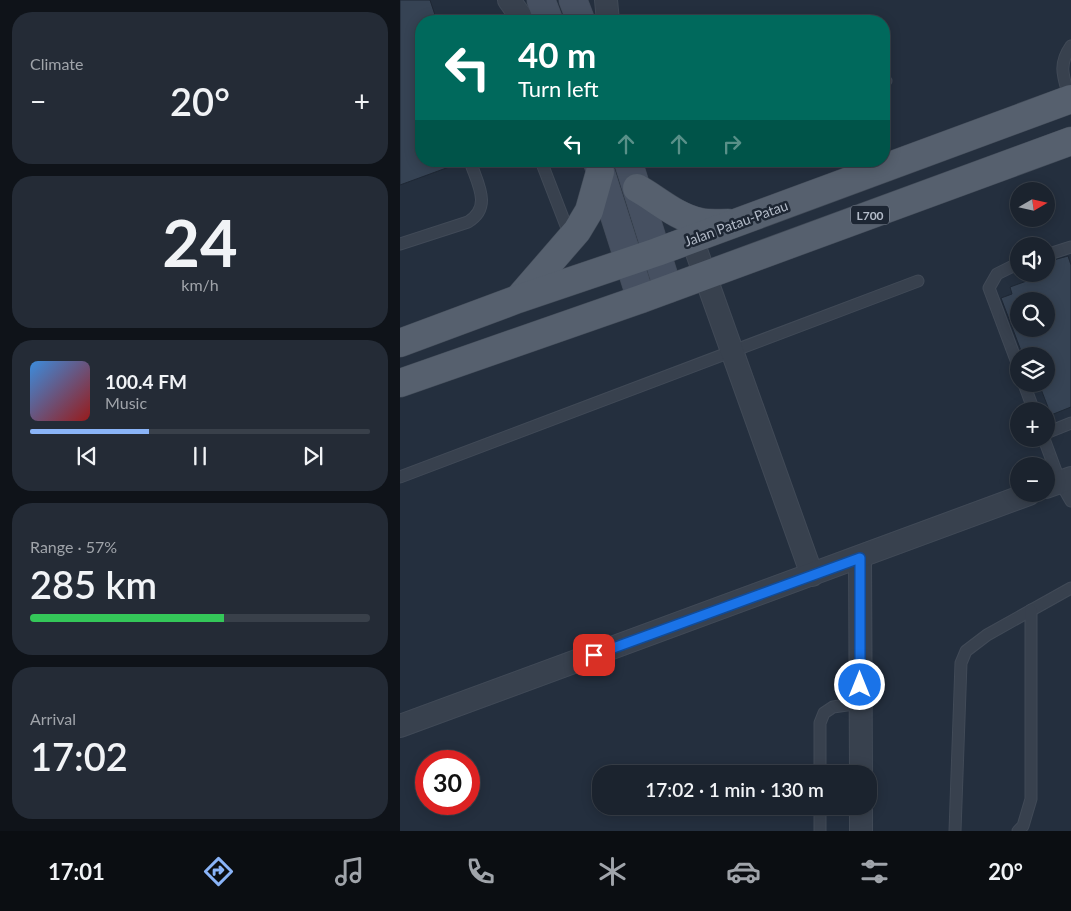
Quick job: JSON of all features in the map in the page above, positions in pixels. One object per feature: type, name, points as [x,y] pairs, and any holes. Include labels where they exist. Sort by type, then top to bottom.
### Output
[{"type":"main road","name":"Jalan Patau-Patau","points":[[890,158],[1071,99]]},
{"type":"main road","name":"L700","points":[[400,383],[641,299],[1071,142]]},
{"type":"main road","points":[[518,299],[571,238],[588,211],[598,167]]},
{"type":"main road","name":"Jalan Patau-Patau","points":[[400,343],[518,299],[657,252],[732,224],[853,170]]},
{"type":"main road","points":[[637,188],[670,209],[700,222],[732,224]]},
{"type":"street","points":[[509,0],[520,15]]},
{"type":"street","points":[[541,0],[546,15]]},
{"type":"street","points":[[574,0],[579,15]]},
{"type":"street","points":[[606,0],[607,15]]},
{"type":"street","points":[[598,167],[641,299]]},
{"type":"street","points":[[630,167],[668,288]]},
{"type":"street","points":[[692,239],[812,575]]},
{"type":"street","points":[[400,726],[1010,501]]},
{"type":"street","points":[[860,558],[861,765]]},
{"type":"street","points":[[861,815],[861,831]]},
{"type":"lane","points":[[1071,46],[1063,59],[1062,70],[1071,99]]},
{"type":"lane","points":[[400,244],[475,218],[480,211],[482,203],[472,167]]},
{"type":"lane","points":[[542,167],[571,238]]},
{"type":"lane","points":[[1055,252],[1071,247]]},
{"type":"lane","points":[[1010,268],[997,274],[989,288],[1011,347]]},
{"type":"lane","points":[[400,477],[732,353],[918,281]]},
{"type":"lane","points":[[1055,429],[1071,423]]},
{"type":"lane","points":[[1047,447],[1062,487]]},
{"type":"lane","points":[[955,831],[961,663],[966,651],[1031,610],[1071,588]]},
{"type":"lane","points":[[1018,831],[1023,826],[1031,800],[1031,610]]},
{"type":"lane","points":[[820,765],[820,723],[824,712],[833,707],[860,703]]},
{"type":"lane","points":[[820,815],[820,831]]},
{"type":"building","points":[[400,0],[430,0],[435,15],[415,15],[415,167],[449,167],[400,185]]},
{"type":"building","points":[[1068,256],[1071,265],[1071,407],[1055,413],[1055,402],[1046,402],[1042,392],[1055,392],[1055,347],[1020,347],[1016,337],[1055,337],[1055,292],[1011,292],[1010,287],[1024,282],[1055,282],[1055,260]]},
{"type":"building","points":[[1010,295],[1010,322],[1001,298]]},
{"type":"route","points":[[594,655],[860,558],[860,685]]}]
